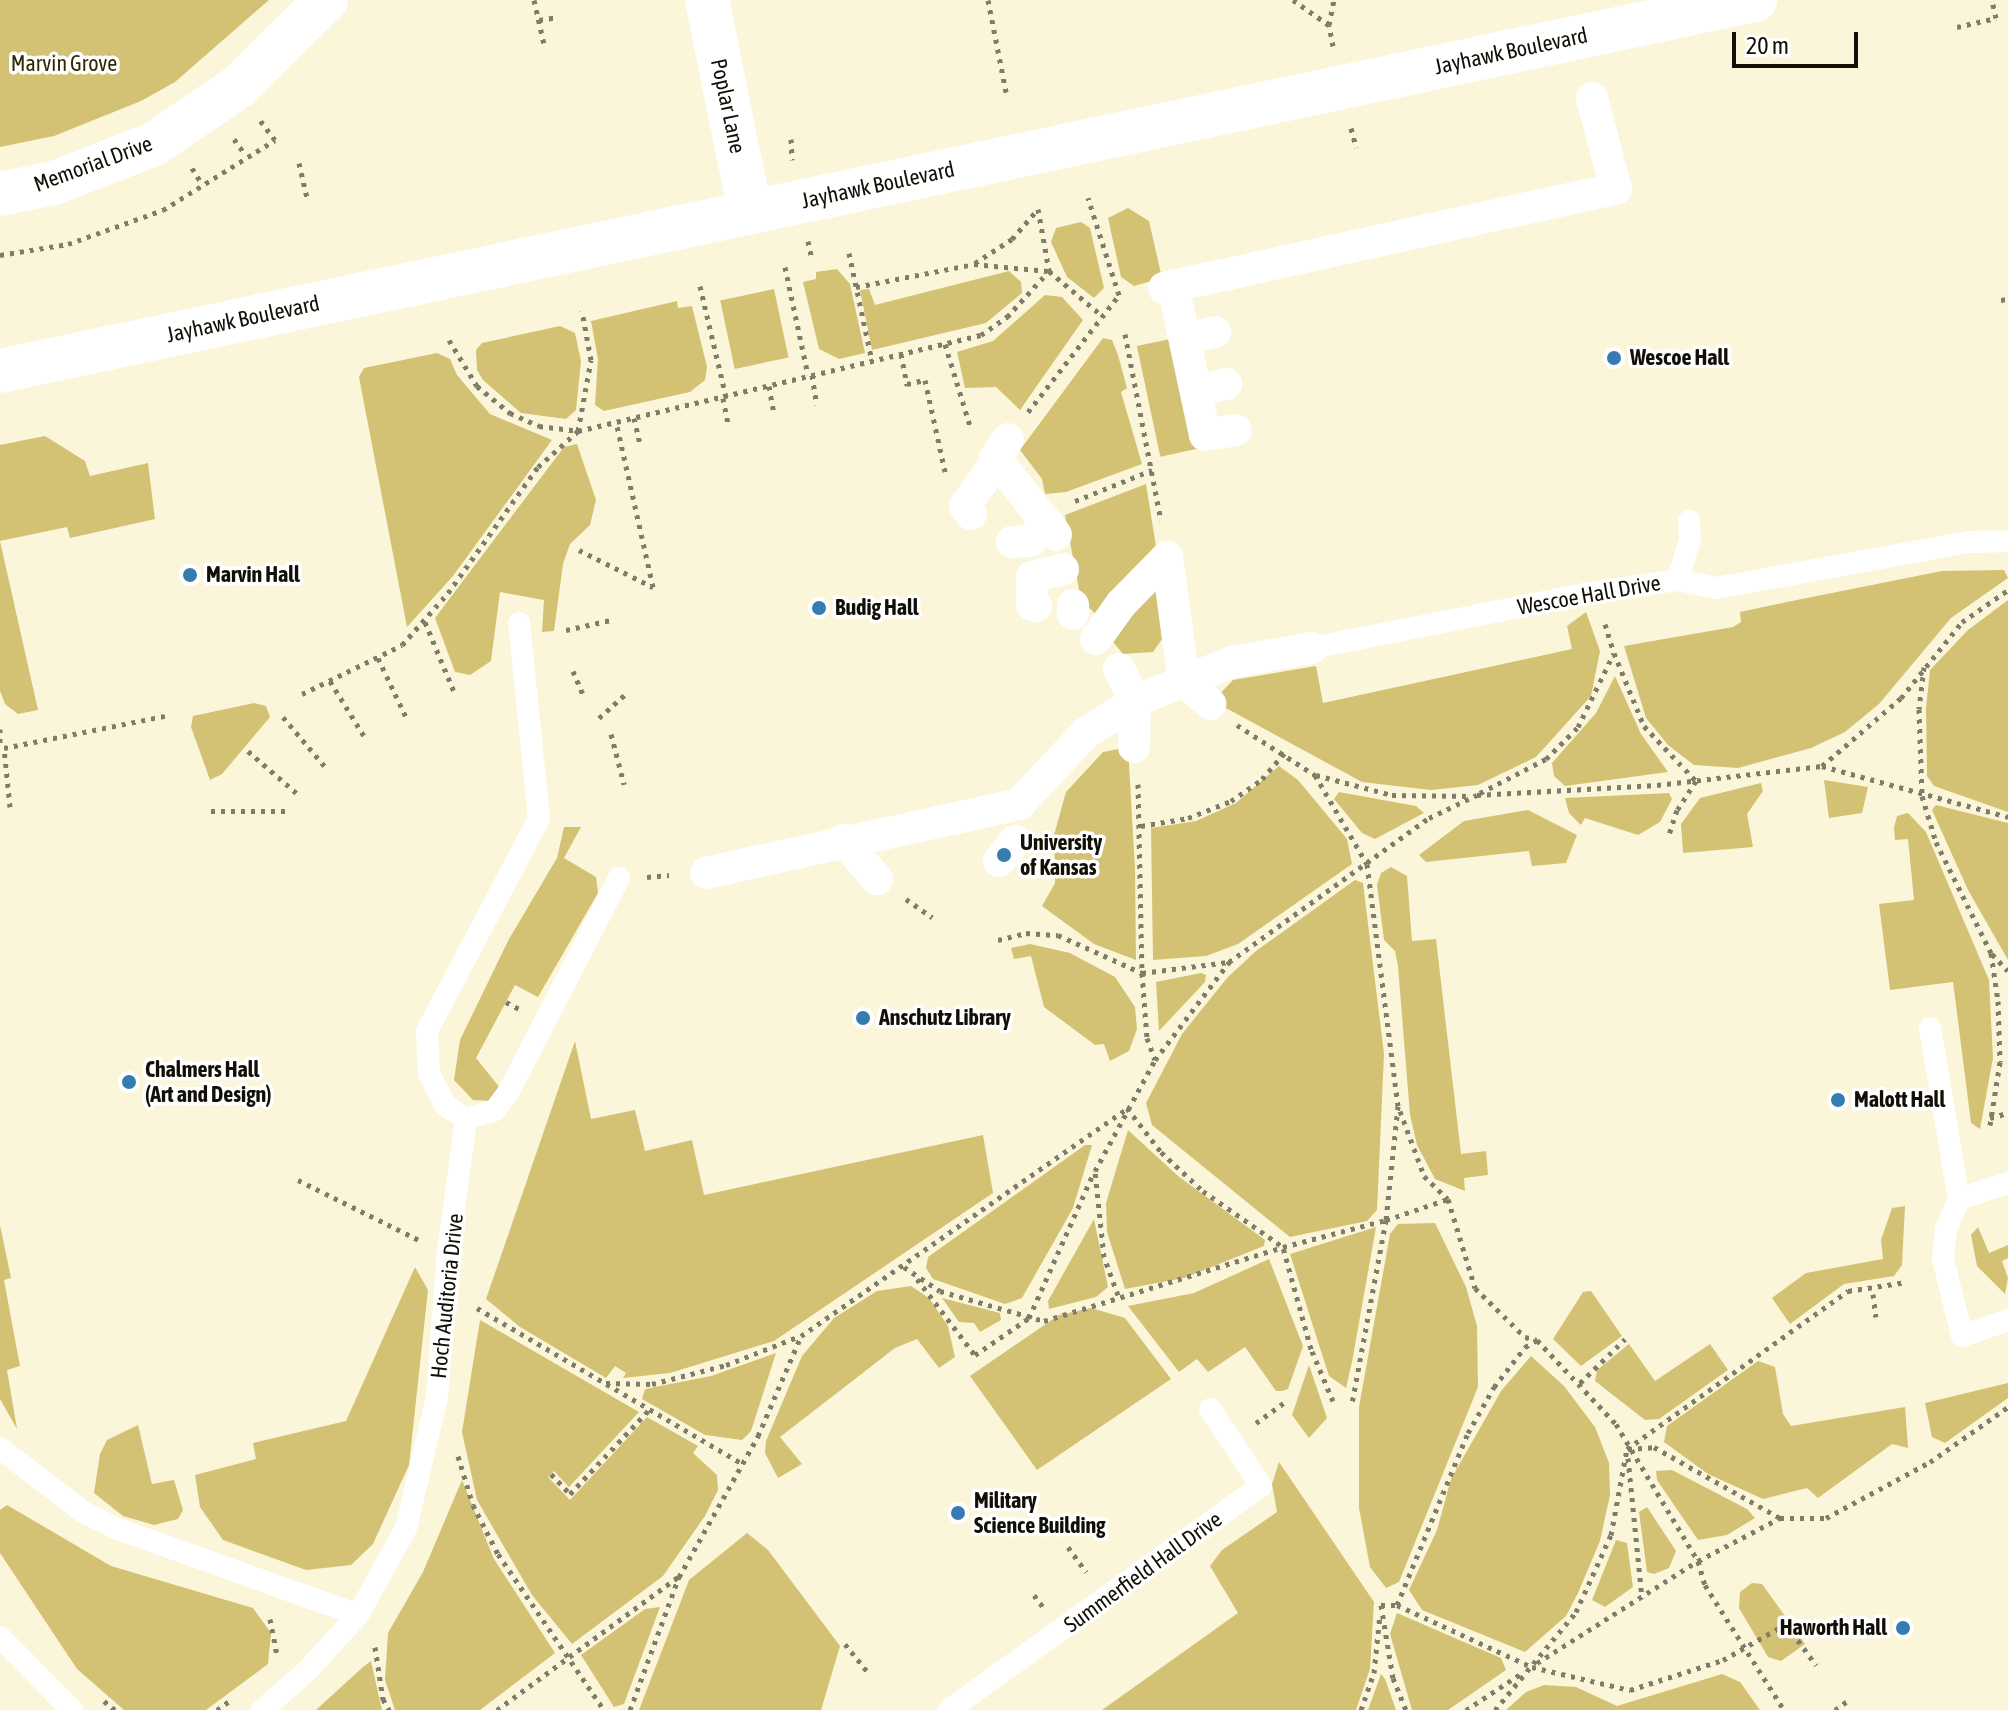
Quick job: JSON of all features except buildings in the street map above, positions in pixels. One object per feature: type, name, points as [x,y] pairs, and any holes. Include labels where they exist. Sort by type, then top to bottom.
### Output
[{"type":"street","name":"Memorial Drive","points":[[0,194],[54,183],[154,144],[238,87],[326,0]]},
{"type":"street","name":"Poplar Lane","points":[[707,0],[750,212]]},
{"type":"street","name":"Jayhawk Boulevard","points":[[0,371],[1755,0]]},
{"type":"street","points":[[1236,430],[1205,435],[1211,387],[1200,335],[1169,287],[1296,266],[1401,244],[1616,189],[1592,98]]},
{"type":"street","points":[[982,516],[997,452]]},
{"type":"street","points":[[997,452],[1062,581],[1135,701],[1134,747]]},
{"type":"street","points":[[982,516],[1030,541],[1062,581]]},
{"type":"street","points":[[982,516],[1062,581],[1121,604],[1167,557]]},
{"type":"street","points":[[1167,557],[1184,681],[1210,704]]},
{"type":"street","points":[[706,873],[843,840],[1019,804],[1086,733],[1135,701],[1232,662],[1312,648]]},
{"type":"street","points":[[1014,843],[1035,787]]},
{"type":"street","points":[[843,840],[877,879]]},
{"type":"lane","points":[[1678,580],[1690,539],[1689,521]]},
{"type":"lane","name":"Wescoe Hall Drive","points":[[1312,648],[1678,580],[1716,588],[1969,542],[2008,541]]},
{"type":"lane","points":[[519,623],[539,819],[427,1031],[429,1074],[445,1105],[466,1119],[495,1110],[508,1093],[619,878]]},
{"type":"lane","points":[[1930,1028],[1959,1199],[1946,1229],[1943,1259],[1962,1336],[2008,1320]]},
{"type":"lane","name":"Hoch Auditoria Drive","points":[[262,1710],[307,1671],[358,1615],[406,1528],[437,1397],[448,1252],[466,1119]]},
{"type":"lane","points":[[1959,1199],[2008,1183]]},
{"type":"lane","name":"Summerfield Hall Drive","points":[[949,1710],[1261,1486],[1210,1409]]},
{"type":"lane","points":[[0,1448],[83,1512],[106,1523],[358,1615]]},
{"type":"lane","points":[[0,1637],[72,1710]]},
{"type":"path","points":[[534,0],[544,44]]},
{"type":"path","points":[[988,0],[1006,92]]},
{"type":"path","points":[[1293,0],[1329,25]]},
{"type":"path","points":[[1334,0],[1329,25],[1335,53]]},
{"type":"path","points":[[1957,27],[1996,18],[1992,0]]},
{"type":"path","points":[[539,20],[557,17]]},
{"type":"path","points":[[0,255],[109,230],[205,188],[275,140],[256,111]]},
{"type":"path","points":[[1349,121],[1356,147]]},
{"type":"path","points":[[791,139],[793,169]]},
{"type":"path","points":[[299,163],[307,198]]},
{"type":"path","points":[[945,344],[962,411],[997,452],[1119,295],[1088,198]]},
{"type":"path","points":[[974,264],[1012,239],[1038,209],[1049,271]]},
{"type":"path","points":[[849,253],[872,361]]},
{"type":"path","points":[[856,287],[974,264],[1049,271],[1101,315]]},
{"type":"path","points":[[785,267],[817,405]]},
{"type":"path","points":[[449,340],[477,386],[510,413],[539,426],[578,431],[981,335],[1007,317],[1049,271]]},
{"type":"path","points":[[700,286],[728,424]]},
{"type":"path","points":[[302,694],[402,645],[425,622],[538,467],[578,431],[591,360],[582,311]]},
{"type":"path","points":[[1125,334],[1167,557]]},
{"type":"path","points":[[901,354],[907,385],[925,380],[982,516]]},
{"type":"path","points":[[769,386],[774,414]]},
{"type":"path","points":[[634,418],[640,445]]},
{"type":"path","points":[[579,550],[653,587],[616,422]]},
{"type":"path","points":[[1062,581],[1152,470]]},
{"type":"path","points":[[1822,766],[1901,698],[1924,664],[1962,622],[2008,590]]},
{"type":"path","points":[[1600,609],[1644,726],[1696,781]]},
{"type":"path","points":[[566,630],[611,620]]},
{"type":"path","points":[[425,622],[455,694]]},
{"type":"path","points":[[904,1267],[928,1289],[975,1355],[1029,1318],[1127,1108],[1155,1060],[1229,962],[1429,818],[1546,759],[1578,727],[1614,653]]},
{"type":"path","points":[[378,658],[406,717]]},
{"type":"path","points":[[1924,664],[1919,709],[1922,796],[1936,842],[1991,953],[2008,971]]},
{"type":"path","points":[[573,671],[583,694]]},
{"type":"path","points":[[330,681],[364,736]]},
{"type":"path","points":[[599,718],[626,694]]},
{"type":"path","points":[[2,748],[169,715]]},
{"type":"path","points":[[283,717],[328,770]]},
{"type":"path","points":[[0,729],[10,807]]},
{"type":"path","points":[[1243,729],[1315,775],[1392,795],[1477,795],[1696,781],[1822,766],[1922,796],[2008,817]]},
{"type":"path","points":[[611,734],[624,784]]},
{"type":"path","points":[[248,751],[301,797]]},
{"type":"path","points":[[1141,826],[1188,818],[1231,801],[1262,779],[1285,753]]},
{"type":"path","points":[[1315,775],[1367,864],[1398,1106],[1424,1176],[1448,1199],[1475,1288],[1525,1337],[1537,1340],[1616,1424],[1627,1449],[1698,1561],[1705,1585],[1743,1650],[1784,1710]]},
{"type":"path","points":[[1669,834],[1677,810],[1696,781]]},
{"type":"path","points":[[1139,801],[1142,973],[1147,1038],[1155,1060]]},
{"type":"path","points":[[211,811],[287,811]]},
{"type":"path","points":[[619,878],[706,873]]},
{"type":"path","points":[[998,940],[1026,933],[1058,935],[1142,973],[1229,962]]},
{"type":"path","points":[[1991,953],[2000,1062],[1990,1122],[2008,1113]]},
{"type":"path","points":[[1352,1403],[1386,1220],[1398,1106]]},
{"type":"path","points":[[1127,1108],[1161,1152],[1203,1191],[1283,1247],[1311,1349],[1333,1401]]},
{"type":"path","points":[[605,1383],[652,1384],[726,1365],[801,1336],[904,1267],[1127,1108]]},
{"type":"path","points":[[1095,1171],[1104,1257],[1118,1295]]},
{"type":"path","points":[[298,1180],[448,1252]]},
{"type":"path","points":[[904,1267],[940,1291],[1044,1321],[1118,1295],[1386,1220],[1448,1199]]},
{"type":"path","points":[[1495,1710],[1576,1612],[1611,1535],[1627,1449],[1848,1291],[1906,1282]]},
{"type":"path","points":[[1873,1294],[1876,1317]]},
{"type":"path","points":[[477,1308],[741,1463]]},
{"type":"path","points":[[630,1710],[679,1577],[758,1436],[801,1336]]},
{"type":"path","points":[[1580,1383],[1625,1339]]},
{"type":"path","points":[[1397,1605],[1468,1433],[1494,1387],[1525,1347],[1537,1340]]},
{"type":"path","points":[[1256,1423],[1284,1403]]},
{"type":"path","points":[[1466,1710],[1596,1621],[1642,1598],[1698,1561],[1780,1518],[1826,1518],[1930,1462],[2008,1407]]},
{"type":"path","points":[[551,1474],[570,1494],[649,1409]]},
{"type":"path","points":[[1627,1449],[1654,1447],[1780,1518]]},
{"type":"path","points":[[455,1448],[473,1505],[498,1554],[604,1710]]},
{"type":"path","points":[[1627,1449],[1642,1598]]},
{"type":"path","points":[[1068,1547],[1080,1563]]},
{"type":"path","points":[[497,1710],[679,1577]]},
{"type":"path","points":[[1381,1605],[1397,1605],[1532,1667],[1630,1690],[1743,1650],[1786,1624],[1816,1665]]},
{"type":"path","points":[[1361,1710],[1374,1673],[1381,1605]]},
{"type":"path","points":[[1381,1605],[1393,1678],[1406,1710]]},
{"type":"path","points":[[267,1614],[277,1640],[272,1667]]},
{"type":"path","points":[[845,1644],[868,1672]]},
{"type":"path","points":[[375,1647],[383,1699],[389,1710]]},
{"type":"path","points":[[217,1710],[235,1698]]},
{"type":"path","points":[[1835,1710],[1850,1699]]},
{"type":"green space","name":"Marvin Grove","points":[[0,0],[269,0],[175,82],[141,101],[54,136],[0,147]]},
{"type":"green space","points":[[1128,208],[1149,221],[1162,278],[1134,286],[1121,277],[1108,218]]},
{"type":"green space","points":[[1081,222],[1090,228],[1104,288],[1094,298],[1067,277],[1051,242],[1056,228]]},
{"type":"green space","points":[[837,269],[850,284],[865,353],[839,359],[819,349],[803,282],[816,279],[816,272]]},
{"type":"green space","points":[[1009,271],[1021,282],[1022,293],[986,323],[872,350],[860,290],[869,289],[875,305]]},
{"type":"green space","points":[[774,289],[789,357],[735,369],[720,300]]},
{"type":"green space","points":[[1045,295],[1062,297],[1083,320],[1020,410],[996,387],[965,388],[957,352],[993,341]]},
{"type":"green space","points":[[677,301],[678,308],[692,306],[707,367],[705,380],[690,392],[604,411],[595,405],[598,359],[591,321]]},
{"type":"green space","points":[[560,326],[575,333],[581,361],[576,410],[566,419],[521,413],[483,380],[477,370],[476,350],[482,343]]},
{"type":"green space","points":[[1103,338],[1112,340],[1118,355],[1127,388],[1121,392],[1142,464],[1066,492],[1045,494],[1042,479],[1020,450]]},
{"type":"green space","points":[[1175,338],[1198,449],[1160,457],[1137,346]]},
{"type":"green space","points":[[437,353],[450,359],[457,375],[490,414],[552,440],[453,576],[407,627],[359,377],[364,368]]},
{"type":"green space","points":[[45,436],[85,461],[90,476],[148,463],[155,519],[70,538],[67,527],[0,541],[0,445]]},
{"type":"green space","points":[[577,444],[596,500],[590,525],[570,544],[563,564],[554,631],[542,632],[544,600],[500,592],[491,661],[470,675],[455,672],[435,618],[564,447]]},
{"type":"green space","points":[[1146,484],[1158,559],[1100,618],[1081,600],[1065,515]]},
{"type":"green space","points":[[0,541],[38,710],[18,714],[5,704],[0,691]]},
{"type":"green space","points":[[2004,570],[2008,578],[1951,618],[1879,704],[1845,732],[1811,748],[1738,768],[1694,765],[1668,745],[1646,718],[1624,646],[1733,627],[1741,622],[1740,612],[1942,571]]},
{"type":"green space","points":[[1155,584],[1162,639],[1153,652],[1123,654],[1113,642]]},
{"type":"green space","points":[[2008,600],[2008,812],[1934,786],[1927,776],[1926,708],[1930,670],[1968,630]]},
{"type":"green space","points":[[1586,612],[1600,651],[1591,696],[1536,757],[1478,785],[1431,790],[1362,782],[1213,701],[1233,680],[1316,666],[1323,703],[1572,649],[1567,626]]},
{"type":"green space","points":[[1615,676],[1641,734],[1668,772],[1565,786],[1554,776],[1552,763],[1596,713]]},
{"type":"green space","points":[[254,703],[266,706],[270,717],[222,774],[210,780],[191,727],[193,716]]},
{"type":"green space","points":[[1128,747],[1135,868],[1136,960],[1094,944],[1042,906],[1055,883],[1054,835],[1066,792],[1103,752]]},
{"type":"green space","points":[[1279,766],[1298,780],[1347,839],[1352,864],[1238,944],[1206,956],[1153,960],[1151,828],[1196,821],[1236,803]]},
{"type":"green space","points":[[1824,780],[1868,787],[1862,813],[1829,818]]},
{"type":"green space","points":[[1761,783],[1763,791],[1747,814],[1753,847],[1683,853],[1681,824],[1700,798]]},
{"type":"green space","points":[[1339,792],[1416,806],[1424,813],[1375,839],[1362,833],[1334,799]]},
{"type":"green space","points":[[1669,793],[1672,799],[1660,822],[1638,835],[1585,818],[1581,825],[1569,813],[1565,798]]},
{"type":"green space","points":[[1936,805],[2008,823],[2008,960],[1968,890],[1932,810]]},
{"type":"green space","points":[[1528,810],[1577,835],[1566,863],[1532,866],[1529,851],[1426,862],[1419,855],[1464,821]]},
{"type":"green space","points":[[1908,813],[1926,832],[1989,980],[1993,1058],[1980,1129],[1971,1123],[1953,982],[1890,990],[1879,904],[1914,900],[1908,839],[1895,840],[1894,828],[1897,816]]},
{"type":"green space","points":[[564,827],[581,827],[564,858],[596,877],[598,893],[538,997],[515,985],[476,1058],[500,1088],[493,1101],[473,1100],[454,1080],[460,1040],[509,939],[557,858]]},
{"type":"green space","points":[[1391,867],[1407,876],[1412,941],[1436,939],[1461,1154],[1486,1151],[1488,1175],[1464,1178],[1465,1191],[1435,1179],[1417,1145],[1410,1115],[1398,966],[1395,951],[1384,940],[1377,885],[1381,873]]},
{"type":"green space","points":[[1355,880],[1363,883],[1384,1054],[1377,1210],[1367,1221],[1290,1237],[1152,1125],[1146,1103],[1182,1034],[1227,978],[1256,951]]},
{"type":"green space","points":[[1030,944],[1070,953],[1115,977],[1135,1007],[1137,1029],[1129,1051],[1110,1061],[1104,1044],[1095,1045],[1044,1007],[1031,956],[1014,959],[1011,948]]},
{"type":"green space","points":[[1201,973],[1206,975],[1205,982],[1159,1031],[1156,982]]},
{"type":"green space","points":[[575,1041],[591,1119],[635,1110],[645,1151],[692,1140],[704,1195],[983,1135],[993,1193],[774,1341],[670,1373],[623,1378],[626,1373],[615,1366],[606,1378],[520,1327],[486,1299]]},
{"type":"green space","points":[[1128,1130],[1178,1176],[1265,1240],[1264,1246],[1184,1278],[1125,1289],[1107,1232],[1106,1203]]},
{"type":"green space","points":[[1085,1145],[1092,1145],[1073,1208],[1022,1298],[1005,1304],[933,1279],[926,1268],[928,1257]]},
{"type":"green space","points":[[1905,1206],[1902,1265],[1894,1276],[1844,1284],[1790,1324],[1772,1298],[1806,1273],[1883,1259],[1881,1240],[1892,1208]]},
{"type":"green space","points":[[1094,1219],[1108,1287],[1096,1297],[1049,1309],[1048,1301]]},
{"type":"green space","points":[[1435,1223],[1466,1287],[1477,1326],[1478,1387],[1399,1582],[1386,1588],[1370,1567],[1359,1508],[1359,1407],[1390,1234],[1398,1224]]},
{"type":"green space","points":[[0,1225],[11,1278],[4,1280],[20,1366],[7,1370],[17,1429],[0,1399]]},
{"type":"green space","points":[[1376,1227],[1346,1388],[1329,1376],[1290,1254]]},
{"type":"green space","points":[[1978,1227],[1989,1253],[2008,1245],[2008,1258],[2002,1261],[2008,1278],[2005,1294],[1977,1266],[1971,1235]]},
{"type":"green space","points":[[1269,1259],[1303,1346],[1288,1389],[1282,1391],[1276,1391],[1245,1347],[1208,1372],[1197,1359],[1179,1372],[1128,1306],[1194,1293]]},
{"type":"green space","points":[[415,1267],[428,1290],[409,1465],[373,1544],[351,1565],[306,1570],[223,1540],[200,1507],[195,1475],[256,1459],[253,1443],[346,1421]]},
{"type":"green space","points":[[911,1286],[929,1298],[948,1326],[955,1357],[939,1368],[917,1339],[895,1348],[780,1437],[802,1464],[778,1478],[765,1453],[766,1441],[802,1356],[834,1318],[877,1291]]},
{"type":"green space","points":[[1591,1291],[1622,1336],[1581,1366],[1553,1339],[1583,1292]]},
{"type":"green space","points":[[942,1298],[1000,1313],[1001,1320],[980,1332],[974,1323],[959,1322]]},
{"type":"green space","points":[[1091,1308],[1125,1318],[1171,1379],[1037,1470],[970,1376],[1059,1315]]},
{"type":"green space","points":[[480,1320],[639,1412],[569,1487],[554,1471],[548,1477],[570,1500],[647,1417],[698,1446],[693,1453],[717,1475],[718,1490],[705,1516],[663,1576],[572,1644],[532,1595],[477,1500],[462,1432]]},
{"type":"green space","points":[[1629,1344],[1655,1381],[1710,1344],[1728,1370],[1659,1419],[1645,1420],[1595,1381],[1597,1370]]},
{"type":"green space","points":[[776,1353],[751,1431],[742,1440],[705,1435],[642,1399],[645,1389],[711,1376]]},
{"type":"green space","points":[[1531,1356],[1564,1386],[1595,1427],[1609,1463],[1610,1495],[1600,1541],[1566,1616],[1525,1652],[1422,1610],[1409,1590],[1437,1530],[1451,1479],[1501,1391]]},
{"type":"green space","points":[[1758,1361],[1775,1367],[1783,1414],[1791,1426],[1905,1407],[1908,1448],[1892,1444],[1818,1498],[1807,1488],[1763,1499],[1708,1474],[1664,1442],[1667,1426]]},
{"type":"green space","points":[[1309,1365],[1327,1418],[1309,1438],[1292,1415]]},
{"type":"green space","points":[[2008,1383],[2008,1398],[1945,1443],[1932,1437],[1925,1403]]},
{"type":"green space","points":[[138,1425],[152,1484],[174,1480],[183,1510],[178,1519],[154,1525],[123,1516],[94,1493],[100,1454],[107,1440]]},
{"type":"green space","points":[[1279,1462],[1374,1602],[1370,1669],[1356,1710],[1102,1710],[1238,1613],[1210,1566],[1222,1550],[1277,1512],[1272,1484]]},
{"type":"green space","points":[[1672,1470],[1747,1509],[1755,1518],[1727,1535],[1698,1540],[1657,1480],[1656,1471]]},
{"type":"green space","points":[[462,1480],[494,1559],[555,1653],[480,1710],[395,1710],[385,1680],[388,1633],[423,1572]]},
{"type":"green space","points":[[7,1505],[111,1566],[253,1608],[271,1633],[268,1664],[206,1710],[124,1710],[77,1669],[0,1553],[0,1510]]},
{"type":"green space","points":[[1647,1507],[1676,1551],[1669,1568],[1654,1574],[1647,1572],[1639,1512]]},
{"type":"green space","points":[[747,1533],[768,1550],[840,1646],[821,1710],[639,1710],[689,1580]]},
{"type":"green space","points":[[1616,1540],[1627,1543],[1633,1587],[1605,1607],[1592,1600]]},
{"type":"green space","points":[[1752,1583],[1762,1584],[1805,1644],[1781,1661],[1768,1657],[1739,1608],[1740,1592]]},
{"type":"green space","points":[[660,1607],[624,1704],[614,1707],[581,1655],[645,1609]]},
{"type":"green space","points":[[1397,1613],[1501,1658],[1506,1670],[1448,1710],[1412,1710],[1390,1634]]},
{"type":"green space","points":[[371,1661],[382,1710],[316,1710],[363,1667]]},
{"type":"green space","points":[[1381,1674],[1385,1679],[1396,1710],[1368,1710]]},
{"type":"green space","points":[[1722,1674],[1740,1682],[1760,1710],[1506,1710],[1526,1692],[1544,1685],[1576,1687],[1617,1706]]},
{"type":"place","name":"Wescoe Hall","points":[[1614,358]]},
{"type":"place","name":"Marvin Hall","points":[[190,575]]},
{"type":"place","name":"Budig Hall","points":[[819,608]]},
{"type":"place","name":"University of Kansas","points":[[1004,855]]},
{"type":"place","name":"Anschutz Library","points":[[863,1018]]},
{"type":"place","name":"Chalmers Hall (Art and Design)","points":[[129,1082]]},
{"type":"place","name":"Malott Hall","points":[[1838,1100]]},
{"type":"place","name":"Military Science Building","points":[[958,1513]]},
{"type":"place","name":"Haworth Hall","points":[[1903,1628]]}]
